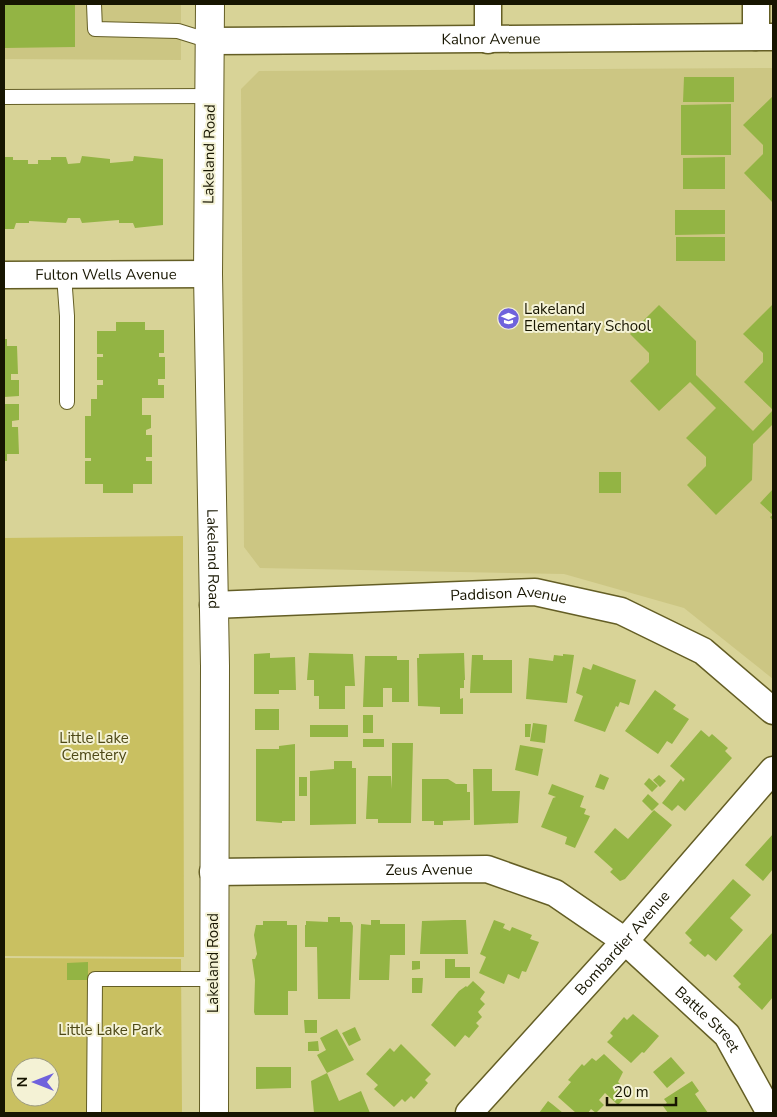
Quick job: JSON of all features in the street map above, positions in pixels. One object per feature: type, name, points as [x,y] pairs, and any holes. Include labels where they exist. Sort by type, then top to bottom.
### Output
[{"type":"street","name":"Lakeland Road","points":[[210,4],[208,274],[215,666],[213,872],[214,1113]]},
{"type":"street","points":[[488,4],[488,40]]},
{"type":"street","points":[[756,4],[765,37]]},
{"type":"street","name":"Kalnor Avenue","points":[[210,41],[765,37]]},
{"type":"street","name":"Fulton Wells Avenue","points":[[4,275],[208,274]]},
{"type":"street","name":"Paddison Avenue","points":[[213,605],[535,592],[621,611],[702,651],[773,711]]},
{"type":"street","name":"Bombardier Avenue","points":[[469,1113],[625,941],[773,770]]},
{"type":"street","name":"Zeus Avenue","points":[[213,872],[487,869],[555,893],[625,941]]},
{"type":"street","name":"Battle Street","points":[[625,941],[727,1035],[770,1113]]},
{"type":"lane","points":[[94,4],[95,28],[178,31],[210,41]]},
{"type":"lane","points":[[4,97],[210,96]]},
{"type":"lane","points":[[64,275],[68,316],[67,402]]},
{"type":"lane","points":[[94,1113],[95,979],[214,979]]},
{"type":"shaded area","points":[[4,4],[181,4],[181,60],[4,59]]},
{"type":"shaded area","name":"Lakeland Elementary School","points":[[773,68],[773,679],[684,608],[564,574],[260,568],[244,547],[241,89],[259,71]]},
{"type":"green space","name":"Little Lake Cemetery","points":[[183,536],[184,957],[4,956],[4,538]]},
{"type":"green space","name":"Little Lake Park","points":[[4,958],[181,959],[182,1113],[4,1113]]},
{"type":"building","points":[[4,4],[75,4],[75,47],[4,48]]},
{"type":"building","points":[[684,77],[734,77],[734,102],[683,102]]},
{"type":"building","points":[[773,96],[773,203],[744,173],[763,154],[763,145],[743,125]]},
{"type":"building","points":[[731,104],[731,155],[681,155],[681,105]]},
{"type":"building","points":[[82,156],[110,159],[110,163],[133,161],[134,156],[163,159],[163,225],[135,228],[133,223],[119,223],[119,220],[82,223],[80,218],[68,218],[66,223],[29,221],[29,223],[16,223],[14,229],[4,229],[4,157],[13,157],[13,160],[28,160],[28,164],[38,164],[38,160],[51,160],[51,157],[66,157],[68,164],[80,163]]},
{"type":"building","points":[[725,157],[725,189],[683,189],[683,158]]},
{"type":"building","points":[[675,210],[725,210],[725,234],[675,235]]},
{"type":"building","points":[[676,237],[725,237],[725,261],[676,261]]},
{"type":"building","points":[[773,304],[773,410],[744,382],[763,362],[763,353],[743,334]]},
{"type":"building","points":[[659,305],[696,341],[696,375],[753,431],[773,410],[773,424],[753,444],[752,480],[716,515],[687,485],[706,466],[706,457],[686,438],[716,408],[690,382],[659,411],[630,381],[649,362],[649,353],[630,334]]},
{"type":"building","points":[[116,322],[145,322],[145,330],[164,330],[164,353],[159,353],[159,357],[165,357],[165,379],[158,379],[158,385],[164,385],[164,398],[142,398],[142,415],[151,415],[151,428],[146,430],[146,435],[152,435],[152,457],[146,457],[146,461],[152,461],[152,484],[133,484],[133,493],[103,493],[103,484],[85,484],[85,461],[91,461],[91,458],[85,458],[85,416],[91,416],[91,399],[97,399],[97,385],[103,385],[103,380],[97,380],[97,357],[103,357],[103,354],[97,354],[97,331],[116,331]]},
{"type":"building","points":[[4,339],[7,339],[7,346],[17,346],[18,374],[11,374],[11,380],[19,380],[19,396],[4,397]]},
{"type":"building","points":[[4,404],[19,404],[19,420],[12,421],[12,427],[18,427],[19,454],[7,454],[7,461],[4,461]]},
{"type":"building","points":[[599,472],[621,472],[621,493],[599,493]]},
{"type":"building","points":[[773,489],[773,515],[760,503]]},
{"type":"building","points":[[270,653],[270,658],[295,657],[296,690],[279,690],[279,694],[254,694],[254,654]]},
{"type":"building","points":[[309,653],[353,654],[355,686],[345,686],[345,709],[319,709],[319,696],[314,696],[314,680],[307,680]]},
{"type":"building","points":[[464,653],[465,680],[464,688],[460,688],[460,699],[463,698],[463,714],[440,714],[440,707],[418,706],[417,658],[419,658],[419,654]]},
{"type":"building","points":[[563,654],[574,655],[567,703],[526,699],[529,658],[553,661],[554,655],[563,656]]},
{"type":"building","points":[[472,655],[483,655],[483,660],[512,660],[512,693],[470,693]]},
{"type":"building","points":[[365,656],[397,656],[397,660],[409,660],[409,702],[392,702],[392,688],[383,688],[383,707],[363,707]]},
{"type":"building","points":[[593,664],[636,680],[629,705],[620,702],[618,707],[616,706],[605,732],[574,721],[583,696],[576,693],[583,667],[591,670]]},
{"type":"building","points":[[655,690],[676,705],[673,709],[689,719],[672,744],[667,741],[658,754],[625,731]]},
{"type":"building","points":[[255,709],[279,709],[279,730],[255,730]]},
{"type":"building","points":[[363,715],[373,715],[373,733],[363,733]]},
{"type":"building","points":[[533,723],[547,725],[545,743],[530,741]]},
{"type":"building","points":[[525,724],[531,724],[530,737],[525,737]]},
{"type":"building","points":[[310,725],[348,725],[348,737],[310,737]]},
{"type":"building","points":[[701,730],[709,737],[712,734],[728,748],[725,751],[732,758],[685,811],[678,805],[672,811],[662,803],[681,779],[683,782],[685,779],[670,766]]},
{"type":"building","points":[[363,739],[384,739],[384,747],[363,747]]},
{"type":"building","points":[[392,743],[413,743],[411,823],[378,823],[378,819],[366,819],[368,776],[391,776],[392,789]]},
{"type":"building","points":[[295,744],[295,821],[282,821],[282,823],[256,821],[256,749],[279,749],[279,746]]},
{"type":"building","points":[[520,745],[543,749],[538,776],[515,770]]},
{"type":"building","points":[[334,761],[352,761],[352,768],[356,768],[356,824],[310,825],[310,771],[334,769]]},
{"type":"building","points":[[473,769],[492,769],[492,791],[520,791],[518,823],[474,825]]},
{"type":"building","points":[[600,774],[609,778],[604,790],[595,787]]},
{"type":"building","points":[[659,775],[666,781],[660,787],[653,780]]},
{"type":"building","points":[[299,777],[307,777],[307,796],[299,796]]},
{"type":"building","points":[[649,778],[658,786],[652,792],[644,784]]},
{"type":"building","points":[[422,779],[448,779],[456,784],[467,784],[467,792],[470,792],[470,820],[443,821],[443,825],[434,825],[434,821],[422,821]]},
{"type":"building","points":[[552,784],[584,796],[580,807],[586,809],[584,814],[590,816],[575,848],[565,844],[567,837],[541,827],[553,798],[556,797],[548,794]]},
{"type":"building","points":[[648,794],[659,804],[652,811],[642,801]]},
{"type":"building","points":[[654,810],[672,825],[625,879],[620,881],[610,872],[613,869],[594,852],[615,828],[628,839]]},
{"type":"building","points":[[773,834],[773,869],[763,881],[745,865]]},
{"type":"building","points":[[733,879],[751,895],[730,918],[743,930],[716,961],[708,954],[705,957],[689,943],[692,940],[685,933]]},
{"type":"building","points":[[328,917],[340,917],[340,922],[351,922],[353,926],[350,999],[318,999],[317,947],[305,947],[305,925],[306,921],[328,922]]},
{"type":"building","points":[[371,920],[380,920],[380,924],[405,924],[405,955],[390,955],[389,980],[359,980],[361,924],[371,925]]},
{"type":"building","points":[[466,920],[468,954],[420,954],[422,921]]},
{"type":"building","points":[[494,920],[505,924],[503,928],[510,931],[512,927],[532,935],[530,939],[539,942],[526,972],[522,971],[519,979],[508,974],[504,984],[479,973],[486,957],[480,954]]},
{"type":"building","points":[[263,921],[287,921],[287,925],[297,925],[297,991],[288,991],[288,1015],[255,1015],[254,1012],[255,980],[252,959],[255,959],[257,954],[254,935],[256,925],[263,925]]},
{"type":"building","points":[[773,932],[773,997],[762,1010],[738,987],[741,984],[733,976]]},
{"type":"building","points":[[445,959],[455,959],[455,967],[470,967],[470,978],[445,978]]},
{"type":"building","points":[[412,961],[420,961],[420,969],[412,970]]},
{"type":"building","points":[[88,962],[88,980],[67,980],[67,963]]},
{"type":"building","points":[[412,978],[423,978],[422,993],[412,993]]},
{"type":"building","points":[[473,981],[485,992],[480,999],[485,1004],[478,1012],[482,1017],[476,1023],[479,1026],[469,1038],[465,1035],[455,1047],[431,1025],[459,991]]},
{"type":"building","points":[[633,1014],[659,1036],[644,1053],[642,1052],[631,1063],[607,1042],[613,1036],[610,1033],[624,1017],[627,1020]]},
{"type":"building","points":[[304,1020],[317,1020],[317,1033],[305,1033]]},
{"type":"building","points":[[355,1027],[361,1040],[349,1046],[342,1033]]},
{"type":"building","points":[[337,1029],[354,1060],[327,1073],[317,1055],[326,1050],[320,1038]]},
{"type":"building","points":[[318,1041],[319,1051],[308,1051],[308,1042]]},
{"type":"building","points":[[401,1044],[431,1074],[425,1080],[428,1083],[414,1099],[411,1096],[405,1102],[402,1099],[394,1107],[374,1089],[378,1085],[366,1074],[390,1048],[394,1052]]},
{"type":"building","points":[[604,1054],[623,1072],[618,1082],[629,1093],[618,1105],[605,1093],[599,1100],[604,1105],[596,1113],[591,1109],[588,1113],[576,1113],[558,1097],[571,1082],[568,1080],[582,1064],[584,1066],[592,1058],[596,1061]]},
{"type":"building","points":[[671,1057],[685,1073],[667,1088],[653,1072]]},
{"type":"building","points":[[256,1067],[291,1067],[291,1088],[256,1089]]},
{"type":"building","points":[[327,1073],[339,1101],[361,1091],[370,1113],[314,1113],[311,1081]]},
{"type":"building","points":[[692,1081],[699,1091],[695,1094],[708,1113],[668,1113],[663,1106],[667,1103],[664,1099]]},
{"type":"building","points":[[548,1101],[552,1104],[563,1113],[539,1113]]},
{"type":"place","name":"Lakeland Elementary School","points":[[508,318]]}]
